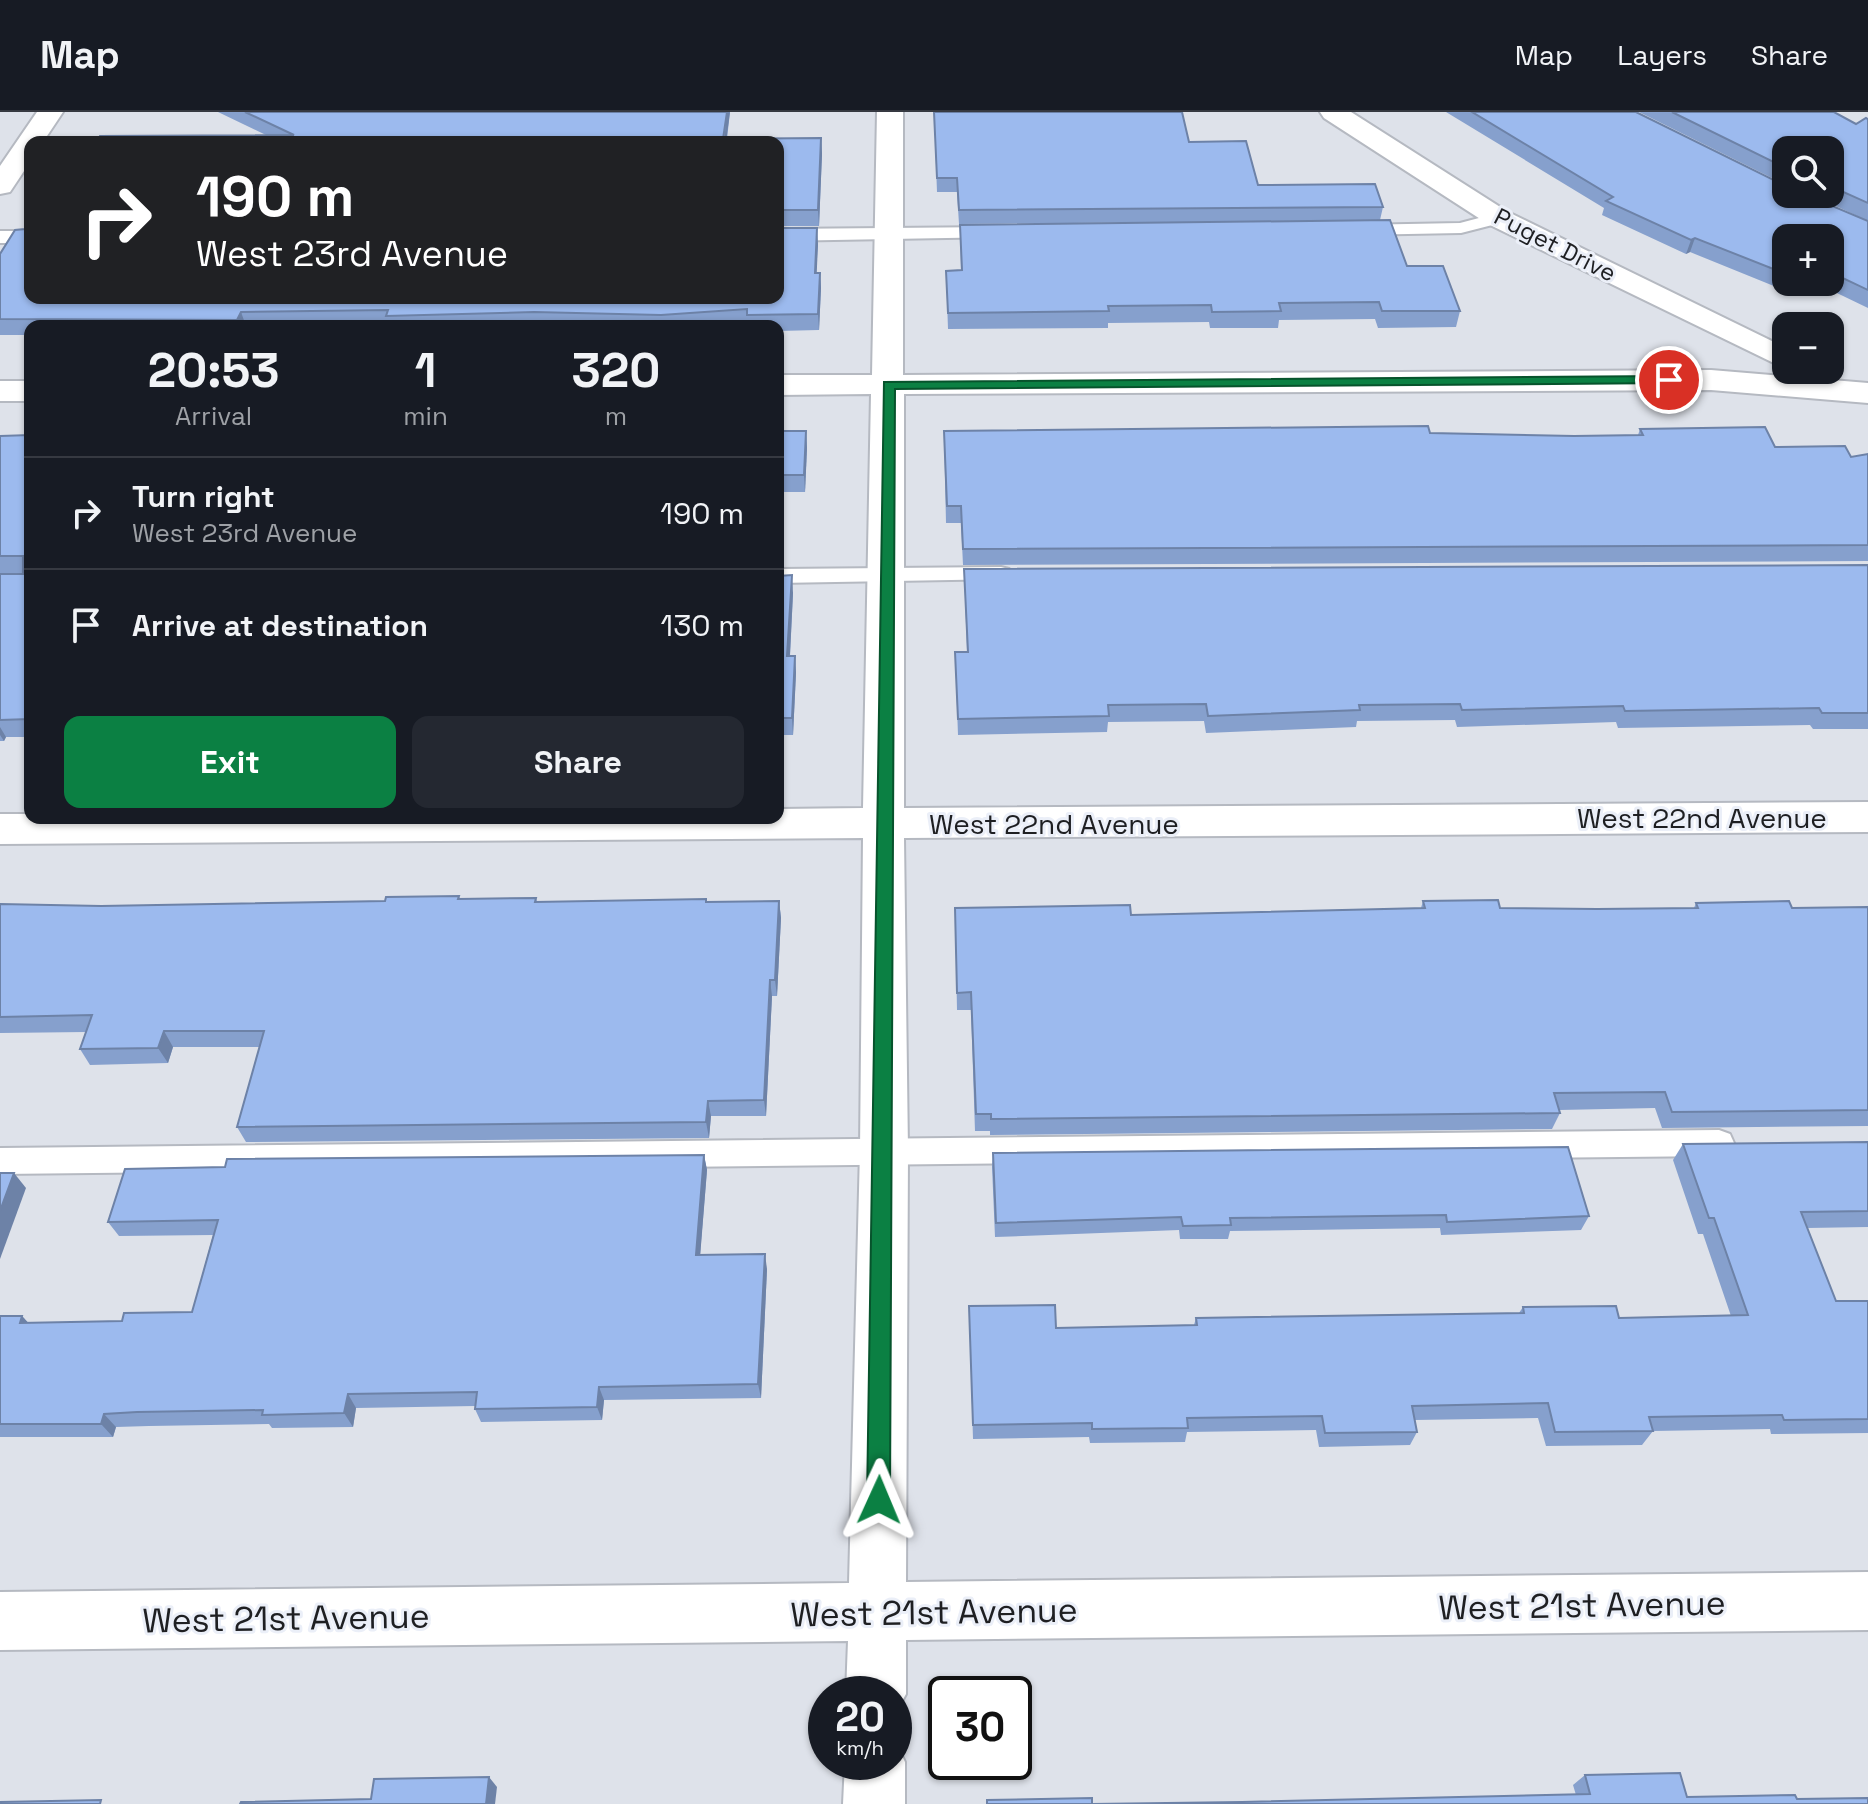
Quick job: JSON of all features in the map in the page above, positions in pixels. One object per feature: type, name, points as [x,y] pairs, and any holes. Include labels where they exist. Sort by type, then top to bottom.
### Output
[{"type":"street","points":[[34,136],[50,112]]},
{"type":"street","points":[[876,1676],[884,1151],[890,112]]},
{"type":"street","name":"Puget Drive","points":[[1333,112],[1498,218],[1772,353]]},
{"type":"street","points":[[0,186],[24,150]]},
{"type":"street","points":[[784,385],[1711,380],[1862,395]]},
{"type":"street","points":[[1838,384],[1862,395]]},
{"type":"street","points":[[0,391],[24,391]]},
{"type":"street","name":"West 22nd Avenue","points":[[0,829],[1868,817]]},
{"type":"street","name":"West 21st Avenue","points":[[0,1621],[1868,1601]]},
{"type":"street","points":[[874,1804],[875,1780]]},
{"type":"lane","points":[[1336,230],[1461,228],[1498,218]]},
{"type":"lane","points":[[784,235],[1024,233]]},
{"type":"lane","points":[[0,237],[24,237]]},
{"type":"lane","points":[[784,576],[1029,574]]},
{"type":"lane","points":[[0,1161],[1741,1143]]},
{"type":"building","points":[[245,112],[727,112],[723,136],[100,136],[294,135]]},
{"type":"building","points":[[934,112],[1182,112],[1189,142],[1246,141],[1258,185],[1375,184],[1383,207],[959,210],[957,178],[937,178]]},
{"type":"building","points":[[1472,112],[1636,112],[1772,179],[1772,208],[1837,208],[1868,221],[1868,290],[1844,279],[1844,224],[1772,224],[1772,268],[1695,238],[1691,240],[1606,201],[1613,197]]},
{"type":"building","points":[[1672,112],[1834,112],[1856,124],[1868,119],[1868,203],[1844,192],[1844,136],[1772,136],[1772,161]]},
{"type":"building","points":[[784,138],[821,138],[818,210],[784,210]]},
{"type":"building","points":[[1390,220],[1407,266],[1443,266],[1460,311],[1382,311],[1379,302],[1279,303],[1281,311],[1212,312],[1211,305],[1108,306],[1109,311],[948,313],[946,271],[962,270],[960,225]]},
{"type":"building","points":[[784,228],[817,228],[815,273],[820,273],[818,314],[747,315],[747,309],[661,315],[534,312],[386,316],[388,310],[241,312],[237,320],[0,319],[0,254],[15,230],[24,229],[24,304],[784,304]]},
{"type":"building","points":[[1428,426],[1430,433],[1574,436],[1643,435],[1640,429],[1765,427],[1775,447],[1845,446],[1851,457],[1868,454],[1868,545],[963,549],[961,506],[947,506],[944,431]]},
{"type":"building","points":[[784,431],[806,431],[804,475],[784,475]]},
{"type":"building","points":[[24,435],[24,719],[0,720],[0,574],[23,574],[23,556],[0,556],[0,436]]},
{"type":"building","points":[[1868,565],[1868,713],[1822,713],[1819,708],[1625,711],[1623,706],[1462,710],[1460,704],[1359,705],[1360,710],[1208,716],[1206,704],[1108,705],[1109,716],[958,719],[955,652],[968,652],[964,569]]},
{"type":"building","points":[[792,575],[787,656],[795,656],[792,718],[784,718],[784,576]]},
{"type":"building","points":[[459,896],[458,899],[536,898],[535,902],[779,901],[775,980],[770,980],[764,1100],[708,1101],[706,1122],[237,1127],[264,1031],[164,1031],[158,1048],[80,1049],[92,1015],[0,1017],[0,904],[101,906],[385,901],[386,897]]},
{"type":"building","points":[[1498,900],[1500,908],[1698,908],[1696,903],[1789,901],[1792,908],[1868,907],[1868,1110],[1672,1112],[1665,1092],[1554,1093],[1560,1113],[991,1119],[991,1114],[976,1114],[971,992],[957,993],[955,908],[1130,905],[1131,915],[1425,908],[1423,901]]},
{"type":"building","points":[[1868,1142],[1868,1211],[1801,1212],[1836,1301],[1868,1301],[1868,1419],[1784,1420],[1782,1415],[1649,1417],[1653,1431],[1555,1432],[1548,1403],[1412,1406],[1417,1432],[1325,1433],[1322,1416],[1187,1418],[1188,1428],[1092,1429],[1092,1423],[973,1425],[969,1306],[1055,1305],[1056,1328],[1197,1325],[1196,1318],[1524,1313],[1523,1307],[1616,1306],[1619,1318],[1748,1315],[1714,1218],[1709,1218],[1683,1144]]},
{"type":"building","points":[[1568,1147],[1589,1216],[1447,1222],[1446,1215],[1230,1218],[1231,1225],[1183,1226],[1181,1217],[996,1223],[993,1153]]},
{"type":"building","points":[[704,1155],[696,1255],[765,1254],[758,1384],[599,1387],[597,1407],[475,1409],[477,1392],[348,1394],[344,1413],[262,1415],[263,1410],[137,1412],[104,1414],[101,1424],[0,1424],[0,1316],[22,1316],[20,1323],[122,1321],[124,1313],[192,1312],[218,1220],[108,1222],[125,1169],[225,1167],[227,1159]]},
{"type":"building","points":[[0,1173],[14,1173],[0,1211]]},
{"type":"building","points":[[1680,1773],[1687,1797],[1795,1795],[1797,1799],[1868,1798],[1868,1804],[1092,1804],[1590,1794],[1585,1775]]},
{"type":"building","points":[[489,1777],[486,1804],[240,1804],[371,1799],[374,1779]]},
{"type":"building","points":[[1092,1798],[1092,1804],[987,1804],[987,1800]]},
{"type":"building","points":[[101,1800],[100,1804],[0,1804],[0,1802]]},
{"type":"route","points":[[879,1500],[888,385],[1669,380]]}]
